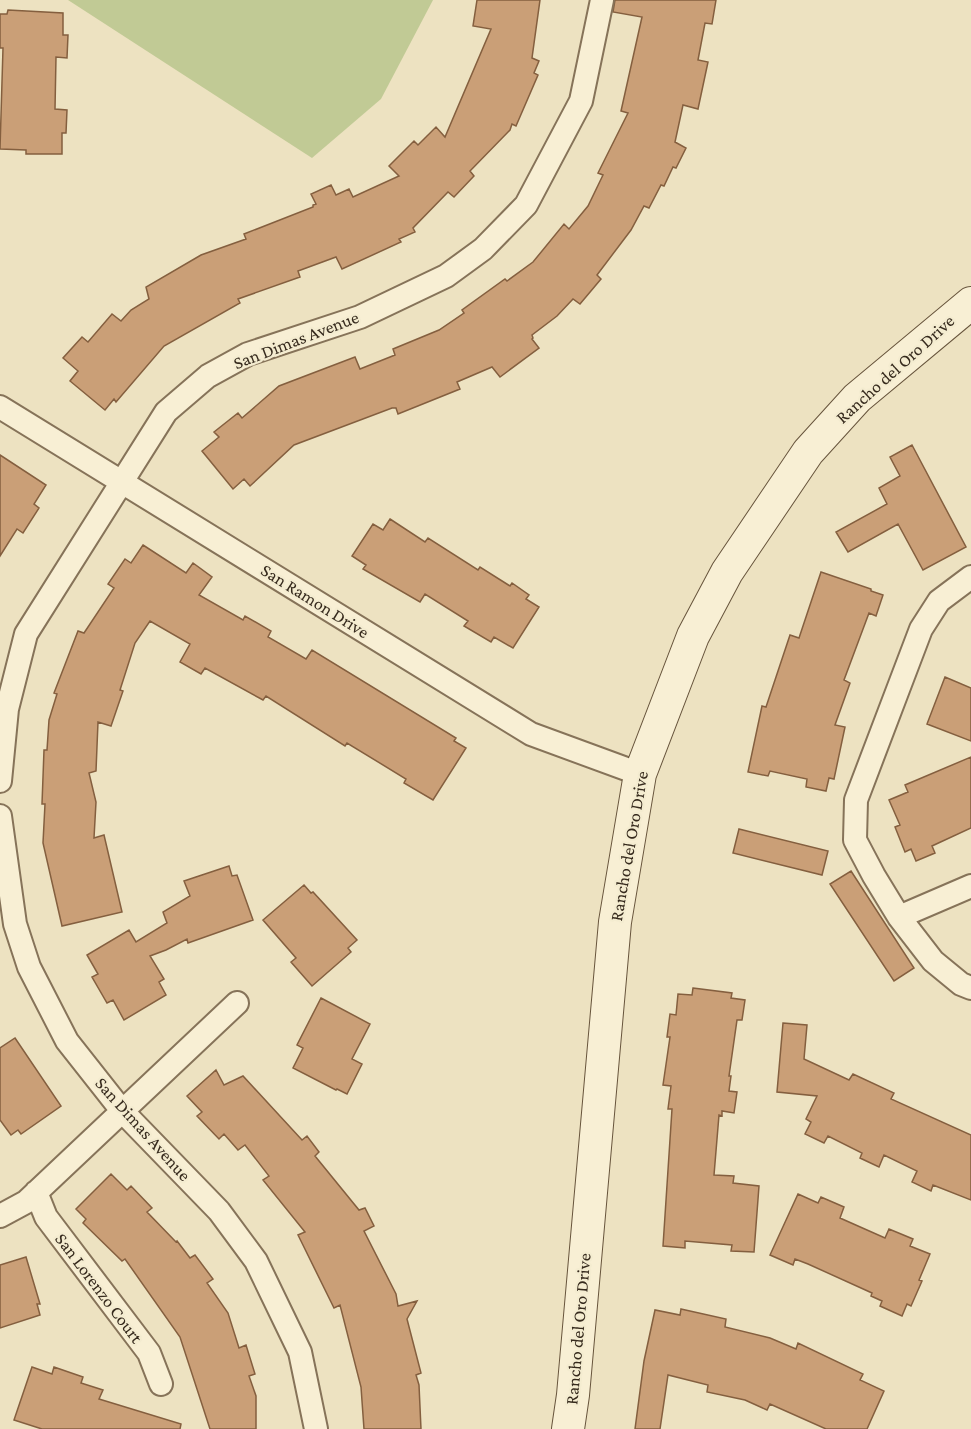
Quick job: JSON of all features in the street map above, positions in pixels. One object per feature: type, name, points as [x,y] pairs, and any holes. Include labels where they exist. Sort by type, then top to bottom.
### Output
[{"type":"main road","name":"Rancho del Oro Drive","points":[[568,1429],[573,1395],[615,922],[640,774],[693,636],[727,572],[808,452],[857,398],[971,303]]},
{"type":"street","name":"San Dimas Avenue","points":[[0,781],[7,709],[26,634],[166,412],[208,376],[248,354],[360,316],[446,276],[483,249],[526,205],[580,101],[602,0]]},
{"type":"street","name":"San Ramon Drive","points":[[0,407],[531,734],[640,774]]},
{"type":"street","points":[[971,577],[939,601],[921,629],[856,800],[855,840],[899,917],[933,961],[961,984],[971,988]]},
{"type":"street","name":"San Dimas Avenue","points":[[0,816],[15,924],[29,967],[68,1041],[123,1112],[219,1211],[256,1261],[300,1352],[316,1429]]},
{"type":"street","points":[[899,917],[971,886]]},
{"type":"street","points":[[0,1216],[26,1202],[237,1003]]},
{"type":"street","name":"San Lorenzo Court","points":[[36,1192],[46,1217],[149,1353],[161,1384]]},
{"type":"green space","points":[[68,0],[433,0],[381,99],[312,158]]},
{"type":"building","points":[[477,0],[540,0],[532,58],[539,61],[534,73],[538,75],[516,126],[512,124],[510,130],[470,171],[474,176],[454,197],[448,192],[413,228],[415,232],[399,239],[401,242],[342,269],[336,257],[298,271],[300,277],[238,299],[240,303],[164,346],[116,402],[114,399],[105,410],[70,381],[78,371],[63,358],[82,337],[88,342],[112,314],[121,321],[131,310],[149,299],[146,287],[201,255],[246,239],[244,234],[313,207],[316,204],[311,194],[331,185],[336,195],[349,189],[353,197],[399,176],[389,166],[414,141],[418,145],[436,127],[445,137],[491,29],[473,26]]},
{"type":"building","points":[[615,0],[716,0],[712,24],[705,23],[698,60],[708,62],[698,109],[683,105],[675,142],[686,148],[676,168],[673,167],[664,186],[661,185],[649,208],[644,206],[631,230],[597,275],[601,279],[580,304],[573,299],[557,316],[532,335],[532,339],[539,348],[500,377],[492,367],[457,382],[460,389],[398,414],[396,408],[392,408],[294,445],[250,486],[244,479],[233,489],[202,451],[219,437],[214,432],[238,413],[242,418],[279,386],[355,357],[360,369],[395,355],[393,349],[439,330],[464,313],[462,310],[533,262],[564,224],[569,229],[588,206],[603,175],[598,173],[628,113],[621,111],[642,17],[613,12]]},
{"type":"building","points":[[8,10],[63,13],[63,35],[68,35],[67,58],[56,57],[55,109],[67,110],[66,133],[62,133],[62,154],[26,154],[26,150],[0,149],[3,48],[0,48],[0,14],[7,14]]},
{"type":"building","points":[[912,445],[966,547],[923,570],[898,524],[848,552],[836,532],[887,504],[879,488],[900,476],[890,457]]},
{"type":"building","points":[[0,455],[46,485],[34,504],[39,508],[23,533],[17,529],[0,556]]},
{"type":"building","points":[[390,519],[425,542],[428,538],[478,570],[480,567],[510,586],[512,583],[529,595],[526,599],[539,607],[513,648],[494,637],[491,642],[464,626],[468,621],[425,594],[420,602],[363,569],[366,565],[352,556],[373,524],[383,530]]},
{"type":"building","points":[[143,545],[186,573],[193,563],[212,577],[199,595],[243,620],[245,616],[271,631],[268,637],[306,659],[312,650],[456,738],[454,741],[466,748],[433,800],[404,783],[406,779],[347,743],[345,746],[266,696],[263,700],[205,668],[201,674],[180,662],[190,644],[150,621],[135,643],[120,690],[123,691],[111,726],[98,722],[96,771],[89,773],[96,802],[94,838],[104,835],[122,912],[62,926],[43,843],[44,750],[47,750],[49,720],[57,694],[54,693],[78,631],[84,633],[114,588],[108,584],[125,559],[131,563]]},
{"type":"building","points":[[821,572],[883,595],[876,616],[869,613],[844,680],[850,683],[835,725],[845,727],[834,779],[829,778],[826,791],[806,787],[807,779],[770,771],[768,776],[748,772],[762,706],[766,707],[790,635],[799,638]]},
{"type":"building","points":[[945,677],[971,688],[971,741],[927,724]]},
{"type":"building","points":[[971,757],[971,828],[932,846],[935,853],[916,861],[911,849],[905,852],[895,827],[900,825],[889,800],[908,792],[905,785]]},
{"type":"building","points":[[739,829],[828,851],[822,875],[733,853]]},
{"type":"building","points":[[229,866],[232,876],[237,875],[253,920],[188,943],[187,939],[150,956],[164,979],[159,982],[166,995],[124,1020],[113,1000],[107,1003],[92,977],[98,974],[87,955],[129,930],[136,942],[167,923],[163,912],[190,896],[184,881]]},
{"type":"building","points":[[851,871],[914,968],[894,981],[830,884]]},
{"type":"building","points":[[304,885],[357,940],[348,948],[351,952],[312,986],[291,962],[296,958],[263,920]]},
{"type":"building","points":[[693,988],[732,993],[731,998],[745,1000],[742,1020],[737,1020],[729,1076],[731,1076],[729,1091],[737,1092],[734,1113],[722,1111],[722,1116],[719,1115],[714,1175],[734,1176],[733,1183],[759,1186],[754,1252],[731,1251],[732,1245],[685,1241],[685,1248],[663,1246],[672,1109],[668,1109],[671,1086],[663,1085],[670,1037],[667,1037],[670,1014],[676,1015],[678,994],[692,995]]},
{"type":"building","points":[[321,998],[370,1024],[352,1059],[362,1064],[347,1094],[293,1068],[303,1048],[297,1045]]},
{"type":"building","points":[[783,1023],[807,1025],[804,1059],[849,1080],[853,1074],[894,1093],[891,1099],[971,1135],[971,1200],[933,1185],[931,1191],[912,1182],[917,1171],[884,1155],[879,1167],[860,1158],[862,1153],[828,1136],[824,1143],[805,1134],[811,1122],[806,1119],[817,1096],[777,1092]]},
{"type":"building","points":[[15,1038],[61,1106],[21,1134],[18,1130],[11,1135],[0,1120],[0,1048]]},
{"type":"building","points":[[216,1070],[224,1085],[243,1076],[302,1140],[307,1136],[319,1152],[315,1156],[359,1210],[365,1208],[374,1226],[364,1231],[396,1294],[398,1306],[417,1301],[407,1319],[421,1373],[416,1375],[419,1385],[421,1429],[364,1429],[361,1387],[340,1305],[334,1308],[298,1235],[305,1232],[263,1180],[269,1176],[245,1145],[238,1150],[224,1134],[219,1139],[197,1116],[202,1112],[187,1096]]},
{"type":"building","points":[[111,1174],[127,1190],[131,1186],[152,1208],[147,1212],[177,1241],[190,1258],[195,1255],[213,1279],[207,1283],[228,1313],[239,1348],[246,1345],[255,1374],[249,1376],[256,1396],[256,1429],[210,1429],[180,1337],[125,1259],[122,1261],[83,1223],[86,1219],[76,1209]]},
{"type":"building","points":[[798,1194],[818,1203],[821,1197],[844,1207],[840,1218],[885,1238],[889,1229],[913,1239],[910,1246],[930,1254],[911,1306],[907,1304],[902,1316],[880,1306],[882,1301],[871,1296],[872,1293],[795,1259],[793,1265],[770,1255]]},
{"type":"building","points":[[26,1257],[40,1304],[37,1304],[40,1315],[0,1328],[0,1265]]},
{"type":"building","points":[[681,1309],[726,1319],[725,1327],[770,1338],[796,1349],[798,1343],[863,1374],[860,1380],[884,1391],[867,1429],[826,1429],[770,1404],[767,1410],[745,1400],[707,1392],[708,1385],[668,1375],[660,1429],[635,1429],[644,1361],[655,1310],[680,1315]]},
{"type":"building","points":[[32,1367],[52,1374],[54,1367],[83,1377],[81,1383],[103,1390],[99,1399],[181,1424],[180,1429],[42,1429],[14,1420]]}]
